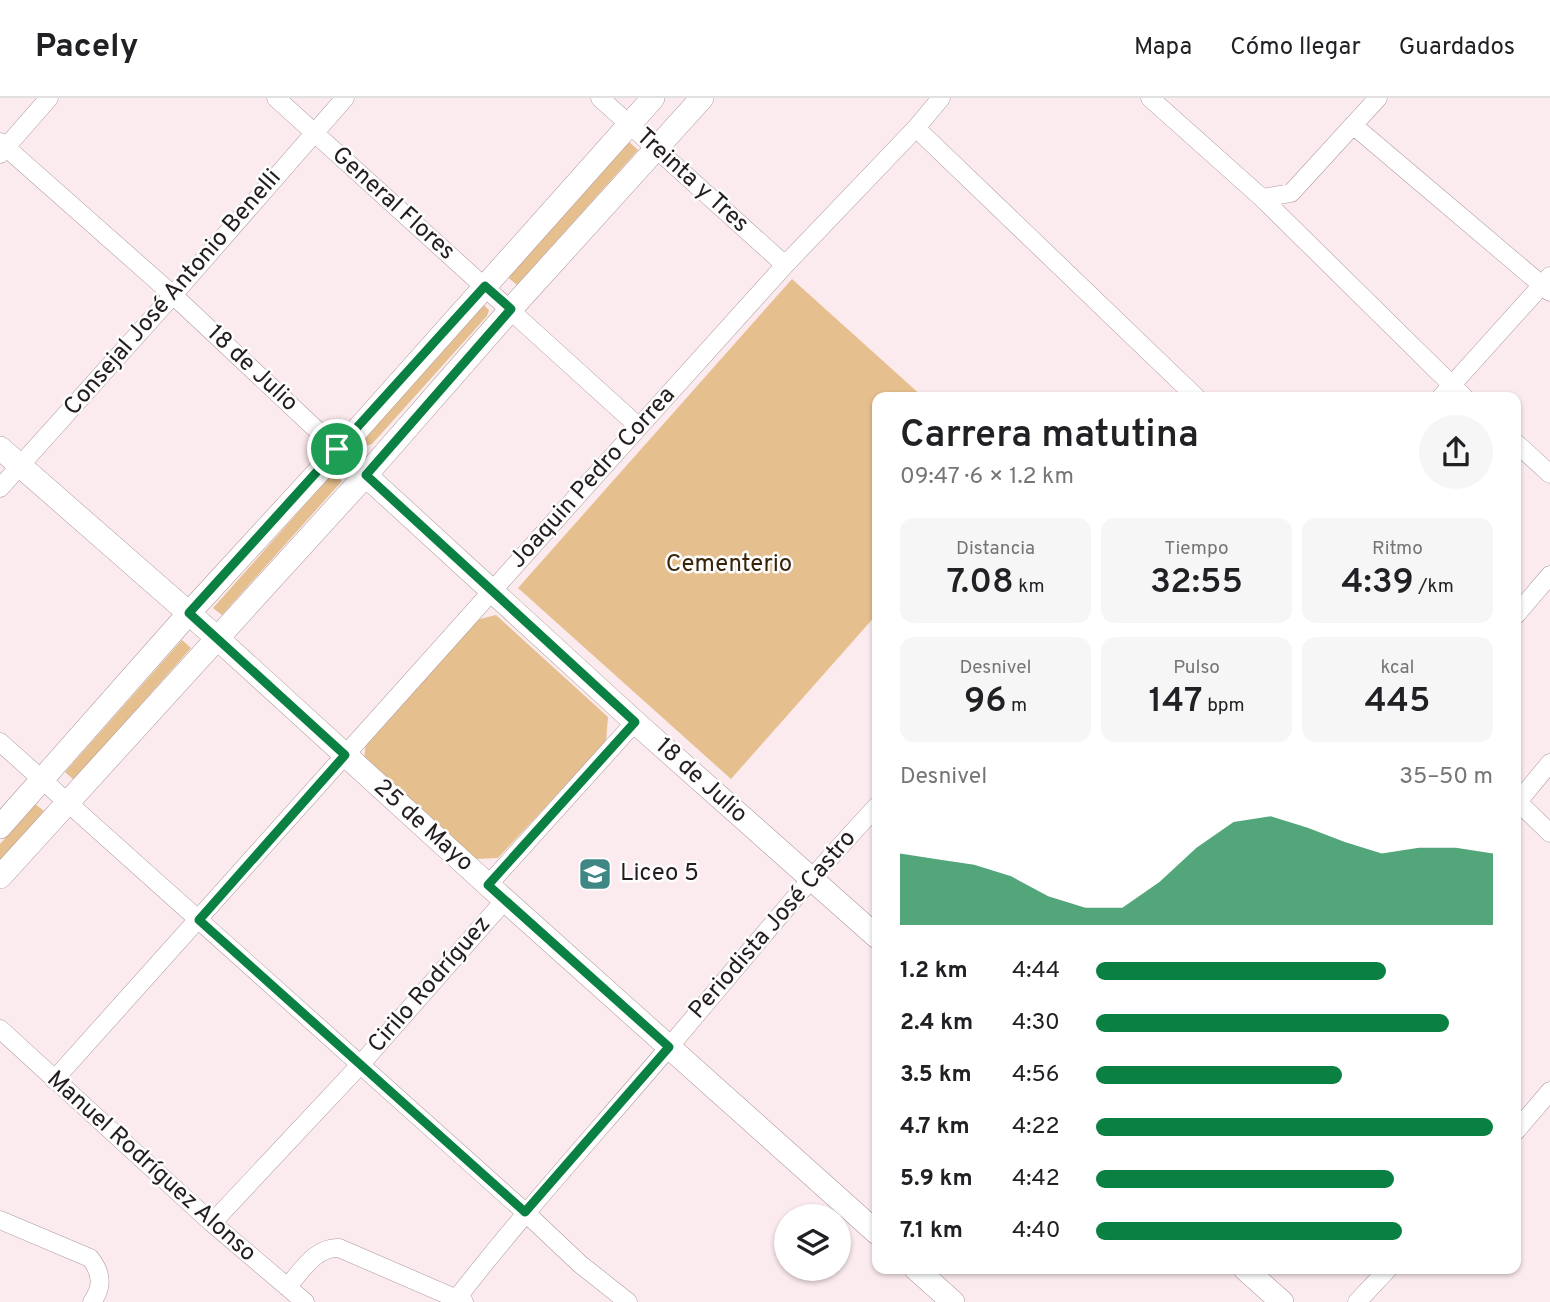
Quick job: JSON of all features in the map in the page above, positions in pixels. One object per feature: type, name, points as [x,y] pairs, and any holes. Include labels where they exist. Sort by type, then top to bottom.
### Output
[{"type":"street","points":[[2,148],[50,98]]},
{"type":"street","name":"General Flores","points":[[276,98],[639,426]]},
{"type":"street","name":"Consejal José Antonio Benelli","points":[[0,488],[345,98]]},
{"type":"street","name":"Treinta y Tres","points":[[600,98],[785,265]]},
{"type":"street","points":[[0,827],[653,98]]},
{"type":"street","points":[[0,877],[366,475],[511,309],[702,98]]},
{"type":"street","name":"Joaquin Pedro Correa","points":[[54,1080],[639,426],[941,98]]},
{"type":"street","points":[[1150,98],[1262,198],[1450,392]]},
{"type":"street","points":[[1262,198],[1291,193],[1378,98]]},
{"type":"street","points":[[1353,125],[1547,284],[1454,392]]},
{"type":"street","points":[[916,128],[1191,392]]},
{"type":"street","name":"18 de Julio","points":[[2,148],[173,295],[635,722],[872,933]]},
{"type":"street","name":"25 de Mayo","points":[[0,448],[216,637],[872,1229]]},
{"type":"street","points":[[1521,448],[1550,474]]},
{"type":"street","points":[[1521,609],[1550,575]]},
{"type":"street","name":"Cirilo Rodríguez","points":[[212,1223],[360,1065],[496,892],[635,722]]},
{"type":"street","points":[[0,742],[580,1264],[628,1302]]},
{"type":"street","points":[[1521,798],[1550,763]]},
{"type":"street","points":[[1521,807],[1550,833]]},
{"type":"street","name":"Periodista José Castro","points":[[458,1301],[525,1212],[669,1047],[810,878],[872,811]]},
{"type":"street","name":"Manuel Rodríguez Alonso","points":[[0,1029],[212,1223],[305,1302]]},
{"type":"street","points":[[1521,1125],[1550,1091]]},
{"type":"street","points":[[0,1220],[90,1258],[97,1266],[101,1285],[92,1302]]},
{"type":"street","points":[[287,1287],[319,1252],[331,1247],[458,1301]]},
{"type":"street","points":[[922,1274],[953,1302]]},
{"type":"street","points":[[1251,1274],[1282,1302]]},
{"type":"street","points":[[1357,1302],[1383,1274]]},
{"type":"green space","points":[[627,140],[638,150],[517,285],[505,275]]},
{"type":"green space","name":"Cementerio","points":[[792,279],[917,392],[872,392],[872,620],[731,779],[518,588]]},
{"type":"green space","points":[[483,304],[489,310],[487,316],[372,444],[362,447],[358,440]]},
{"type":"green space","points":[[333,473],[342,481],[222,615],[213,608]]},
{"type":"green space","points":[[496,615],[608,717],[606,742],[498,858],[475,859],[364,759],[366,742],[476,620]]},
{"type":"green space","points":[[182,640],[191,648],[74,780],[65,772]]},
{"type":"green space","points":[[35,804],[44,811],[0,861],[0,844]]},
{"type":"place","name":"Liceo 5","points":[[595,874]]},
{"type":"route","points":[[485,286],[511,309],[366,475],[635,722],[488,885],[669,1047],[525,1212],[199,920],[345,755],[189,613],[337,449],[358,429],[485,286]]}]
